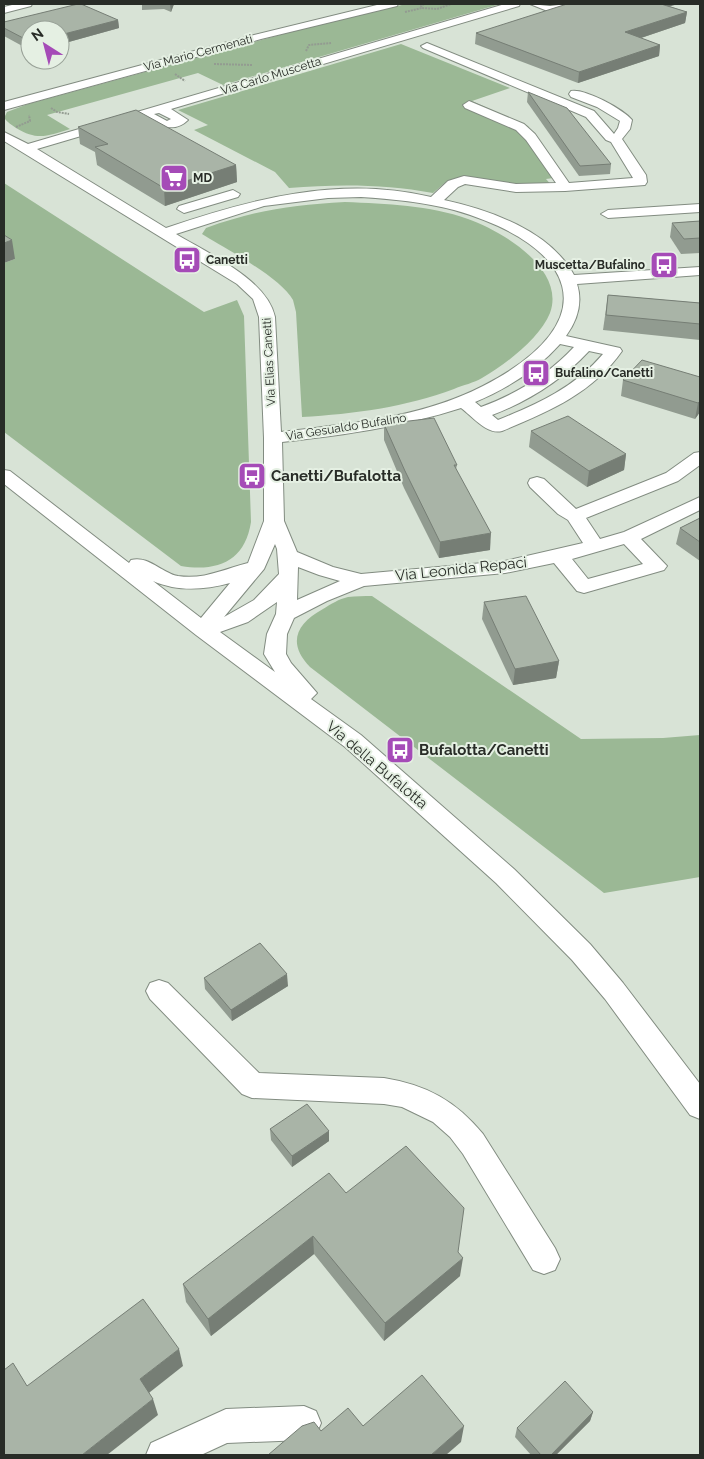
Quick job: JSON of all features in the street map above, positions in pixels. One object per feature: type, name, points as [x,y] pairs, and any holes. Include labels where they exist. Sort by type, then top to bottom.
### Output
[{"type":"street","points":[[4,10],[27,4]]},
{"type":"street","name":"Via Mario Cermenati","points":[[5,107],[258,37],[393,4]]},
{"type":"street","points":[[535,4],[550,9],[563,5],[559,4]]},
{"type":"street","name":"Via Carlo Muscetta","points":[[27,148],[499,8],[516,9]]},
{"type":"street","points":[[398,38],[419,48],[433,44],[411,34]]},
{"type":"street","points":[[427,46],[590,114],[610,137],[616,139],[639,175],[640,182],[516,188],[464,180],[453,184],[434,202]]},
{"type":"street","points":[[453,48],[601,104],[626,120],[624,129],[616,139]]},
{"type":"street","points":[[469,105],[520,127],[531,136],[565,187]]},
{"type":"street","points":[[144,114],[166,125],[182,120],[161,109]]},
{"type":"street","name":"Via Elias Canetti","points":[[8,132],[27,148],[247,285],[256,292],[264,303],[267,317],[273,438],[274,521]]},
{"type":"street","points":[[184,209],[236,194],[245,207]]},
{"type":"street","name":"Via Gesualdo Bufalino","points":[[164,234],[225,212],[285,199],[332,195],[385,196],[434,202],[463,203],[536,243],[556,261],[569,280],[572,299],[571,312],[565,328],[536,360],[492,388],[464,402],[385,423],[273,438]]},
{"type":"street","points":[[210,200],[225,212]]},
{"type":"street","points":[[463,203],[477,201],[501,209],[483,215]]},
{"type":"street","points":[[608,214],[700,208]]},
{"type":"street","points":[[569,280],[700,271]]},
{"type":"street","points":[[464,402],[496,427],[541,408],[582,385],[601,369],[614,351],[557,339]]},
{"type":"street","points":[[479,414],[540,385],[571,362],[585,345]]},
{"type":"street","points":[[575,516],[672,476],[700,457]]},
{"type":"street","name":"Via della Bufalotta","points":[[4,475],[203,630],[353,741],[505,876],[581,952],[650,1037],[700,1106]]},
{"type":"street","points":[[537,483],[565,510],[575,516],[595,546]]},
{"type":"street","name":"Via Leonida Repaci","points":[[286,614],[320,596],[361,580],[505,567],[560,556],[628,537],[700,503]]},
{"type":"street","points":[[274,521],[285,543],[288,554],[289,576],[286,614],[275,642],[275,654],[280,664],[353,741]]},
{"type":"street","points":[[203,630],[228,597],[257,565],[274,521]]},
{"type":"street","points":[[80,535],[112,546],[150,573],[172,582],[194,583],[213,580],[257,565]]},
{"type":"street","points":[[560,556],[584,587],[657,566],[628,537]]},
{"type":"street","name":"Via Leonida Repaci","points":[[288,554],[326,571],[361,580]]},
{"type":"street","points":[[203,630],[227,624],[248,615],[269,600],[289,576]]},
{"type":"street","points":[[160,991],[252,1084],[394,1092],[424,1102],[443,1113],[460,1128],[473,1144],[544,1259]]},
{"type":"street","points":[[163,1455],[226,1426],[304,1423]]},
{"type":"path","points":[[424,4],[421,6],[422,8],[428,9],[443,8],[451,4]]},
{"type":"path","points":[[303,54],[309,45],[336,42]]},
{"type":"path","points":[[210,64],[253,65]]},
{"type":"path","points":[[178,70],[172,72],[186,81]]},
{"type":"path","points":[[55,105],[48,107],[57,112],[69,114]]},
{"type":"path","points":[[8,132],[30,120],[28,114],[31,112]]},
{"type":"green space","points":[[406,4],[500,4],[223,85],[198,73],[47,115],[70,129],[49,135],[30,135],[16,128],[4,118],[7,112],[28,104],[287,33]]},
{"type":"green space","points":[[401,44],[510,88],[472,101],[528,126],[561,177],[546,179],[553,187],[512,188],[462,177],[447,181],[433,193],[361,186],[289,188],[275,172],[194,130],[208,125],[178,110]]},
{"type":"green space","points":[[4,183],[204,312],[237,300],[244,316],[251,522],[243,546],[228,561],[207,567],[181,566],[4,432],[4,263],[15,259],[4,251]]},
{"type":"green space","points":[[345,202],[408,206],[453,214],[482,225],[513,242],[540,267],[549,281],[552,297],[550,313],[545,322],[521,350],[501,366],[476,381],[417,401],[399,405],[360,412],[302,417],[296,312],[293,300],[277,282],[265,273],[202,234],[206,228],[258,213],[291,207]]},
{"type":"green space","points":[[372,596],[581,739],[663,738],[700,735],[700,877],[604,893],[310,667],[303,658],[297,642],[301,628],[306,621],[341,599]]},
{"type":"building","points":[[78,4],[118,20],[70,32],[70,20],[20,20],[20,36],[4,28],[4,22]]},
{"type":"building","points":[[567,4],[661,4],[687,12],[625,32],[660,45],[579,72],[476,33]]},
{"type":"building","points":[[528,92],[567,108],[611,164],[580,166]]},
{"type":"building","points":[[136,110],[236,165],[164,188],[95,147],[108,144],[78,127]]},
{"type":"building","points":[[700,221],[700,238],[684,239],[672,223]]},
{"type":"building","points":[[4,235],[12,240],[4,243]]},
{"type":"building","points":[[608,295],[700,303],[700,324],[606,315]]},
{"type":"building","points":[[642,360],[700,377],[700,401],[698,403],[623,380]]},
{"type":"building","points":[[568,416],[626,454],[589,471],[531,431]]},
{"type":"building","points":[[434,418],[457,465],[454,465],[491,533],[440,542],[384,424]]},
{"type":"building","points":[[700,518],[700,542],[680,528]]},
{"type":"building","points":[[526,596],[559,661],[515,669],[484,602]]},
{"type":"building","points":[[260,943],[287,974],[231,1010],[204,978]]},
{"type":"building","points":[[307,1104],[329,1131],[292,1156],[270,1129]]},
{"type":"building","points":[[406,1146],[464,1208],[458,1252],[463,1258],[385,1323],[313,1236],[208,1319],[183,1284],[329,1173],[346,1193]]},
{"type":"building","points":[[143,1299],[179,1349],[140,1379],[153,1399],[82,1455],[4,1455],[4,1370],[13,1363],[27,1386]]},
{"type":"building","points":[[422,1375],[464,1426],[431,1455],[268,1455],[302,1426],[314,1422],[321,1431],[348,1408],[363,1426]]},
{"type":"building","points":[[565,1381],[593,1412],[551,1455],[541,1455],[517,1428]]},
{"type":"place","name":"MD","points":[[174,178]]},
{"type":"place","name":"Canetti","points":[[187,260]]},
{"type":"place","name":"Muscetta/Bufalino","points":[[664,265]]},
{"type":"place","name":"Bufalino/Canetti","points":[[536,373]]},
{"type":"place","name":"Canetti/Bufalotta","points":[[252,476]]},
{"type":"place","name":"Bufalotta/Canetti","points":[[400,750]]}]
